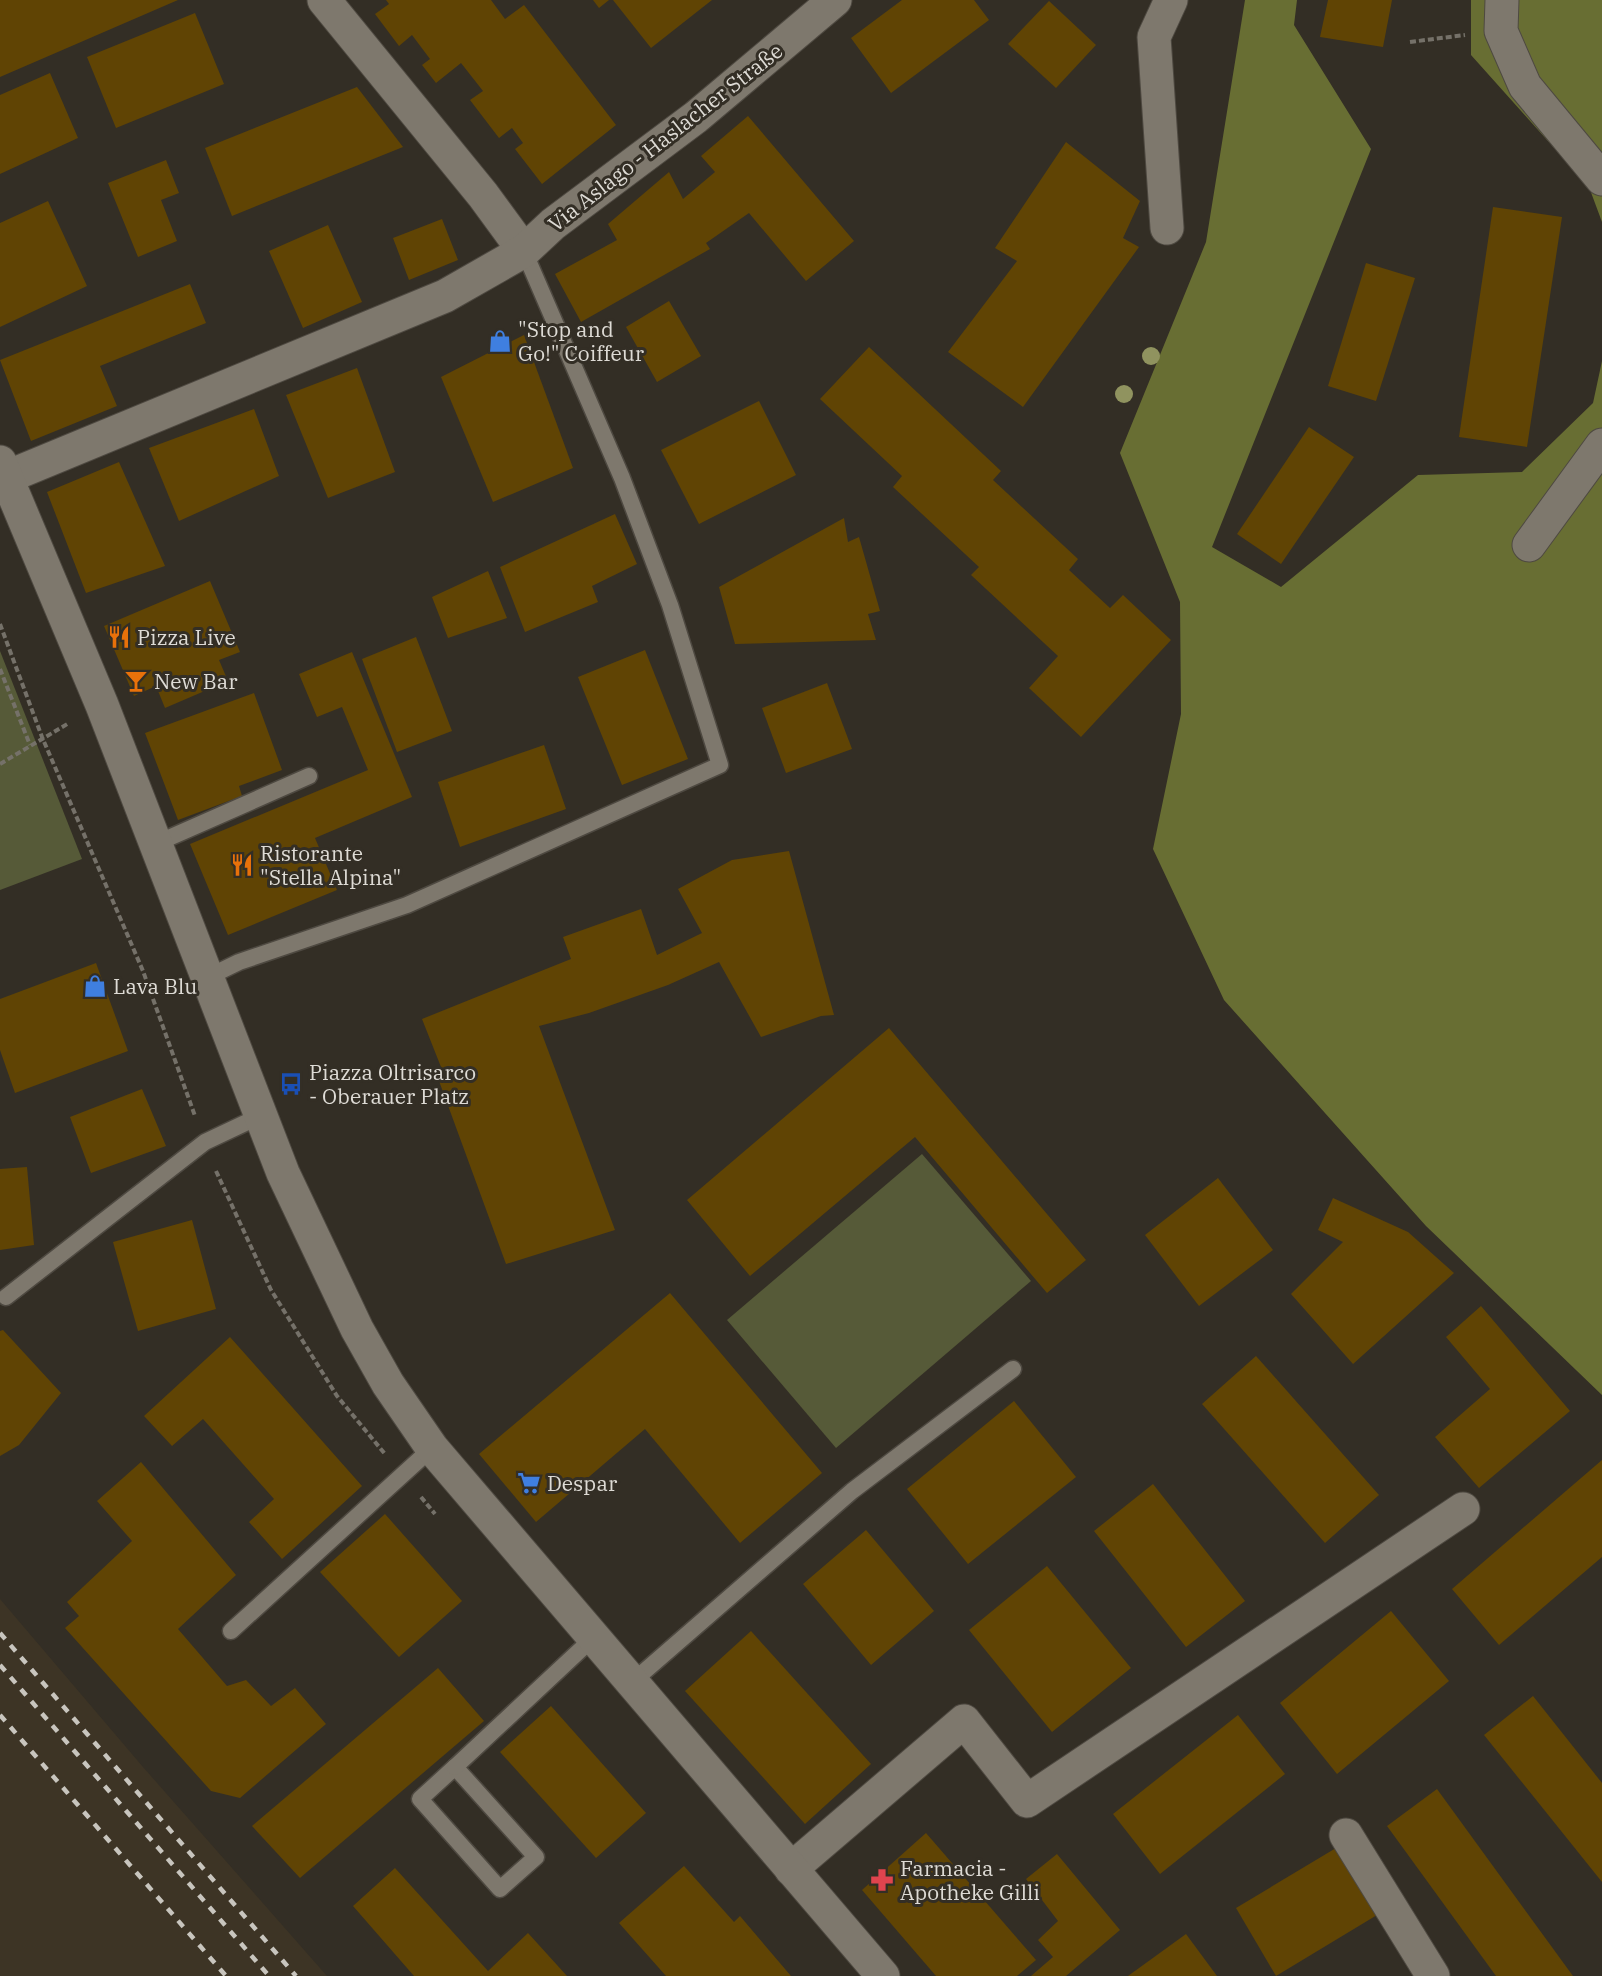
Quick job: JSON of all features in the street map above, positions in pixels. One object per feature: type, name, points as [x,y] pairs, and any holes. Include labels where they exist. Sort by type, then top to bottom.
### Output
[{"type":"street","points":[[324,0],[483,195],[524,251]]},
{"type":"street","name":"Via Aslago - Haslacher Straße","points":[[3,470],[445,296],[524,251],[554,224],[696,117],[834,0]]},
{"type":"street","points":[[1167,228],[1154,38],[1171,0]]},
{"type":"street","points":[[1502,15],[1525,86],[1602,179]]},
{"type":"street","points":[[1529,545],[1602,445]]},
{"type":"street","points":[[3,470],[102,705],[283,1173],[357,1329],[388,1384],[432,1448],[592,1639],[883,1976]]},
{"type":"street","points":[[791,1869],[964,1721],[1027,1801],[1462,1509]]},
{"type":"street","points":[[1346,1835],[1433,1976]]},
{"type":"lane","points":[[206,978],[239,962],[407,906],[720,765],[670,605],[622,478],[524,251]]},
{"type":"lane","points":[[155,844],[309,776]]},
{"type":"lane","points":[[6,1297],[205,1142],[260,1116]]},
{"type":"lane","points":[[631,1683],[852,1491],[1013,1369]]},
{"type":"lane","points":[[231,1630],[432,1448]]},
{"type":"lane","points":[[455,1767],[536,1857],[500,1889],[420,1799],[592,1639]]},
{"type":"path","points":[[1410,42],[1502,15]]},
{"type":"path","points":[[0,669],[30,745]]},
{"type":"path","points":[[0,764],[102,705]]},
{"type":"shaded area","points":[[0,1599],[143,1767],[327,1976],[0,1976]]},
{"type":"green space","points":[[1245,0],[1297,0],[1294,25],[1371,149],[1212,547],[1281,587],[1418,475],[1522,472],[1593,403],[1602,361],[1602,1395],[1426,1226],[1224,1000],[1153,849],[1181,714],[1180,602],[1120,453],[1206,242]]},
{"type":"green space","points":[[1471,0],[1602,0],[1602,222],[1589,187],[1471,55]]},
{"type":"green space","points":[[0,651],[82,859],[0,890]]},
{"type":"green space","points":[[922,1154],[1031,1281],[836,1448],[727,1320]]},
{"type":"building","points":[[0,0],[178,0],[0,77]]},
{"type":"building","points":[[386,0],[491,0],[505,19],[524,5],[616,125],[542,184],[515,149],[523,143],[512,128],[499,138],[470,100],[483,91],[461,63],[436,83],[422,65],[430,59],[412,35],[399,46],[375,14],[389,4]]},
{"type":"building","points":[[593,0],[609,0],[599,8]]},
{"type":"building","points":[[613,0],[712,0],[651,48]]},
{"type":"building","points":[[902,0],[974,0],[989,20],[891,93],[851,38]]},
{"type":"building","points":[[1328,0],[1392,0],[1383,47],[1320,37]]},
{"type":"building","points":[[1049,1],[1096,45],[1056,88],[1008,44]]},
{"type":"building","points":[[195,13],[224,84],[116,128],[87,57]]},
{"type":"building","points":[[50,73],[78,138],[0,174],[0,95]]},
{"type":"building","points":[[357,87],[403,147],[232,216],[205,148]]},
{"type":"building","points":[[748,116],[854,241],[806,281],[749,213],[706,243],[710,249],[581,322],[555,274],[617,240],[608,224],[669,172],[683,199],[715,172],[701,156]]},
{"type":"building","points":[[1066,142],[1140,201],[1123,238],[1139,247],[1023,407],[948,352],[1017,261],[995,248]]},
{"type":"building","points":[[166,160],[179,193],[161,200],[177,241],[138,257],[108,183]]},
{"type":"building","points":[[48,201],[87,286],[0,327],[0,223]]},
{"type":"building","points":[[1493,207],[1562,217],[1527,447],[1459,437]]},
{"type":"building","points":[[442,219],[458,260],[409,280],[393,238]]},
{"type":"building","points":[[328,225],[362,302],[303,328],[269,251]]},
{"type":"building","points":[[1366,263],[1415,278],[1376,401],[1328,386]]},
{"type":"building","points":[[190,284],[206,323],[100,366],[117,406],[31,441],[0,360]]},
{"type":"building","points":[[669,301],[701,356],[657,382],[626,327]]},
{"type":"building","points":[[524,335],[573,468],[493,502],[441,377]]},
{"type":"building","points":[[869,347],[1001,471],[993,480],[1078,559],[1069,570],[1110,608],[1123,595],[1171,640],[1081,737],[1029,688],[1058,656],[971,575],[979,567],[893,487],[902,476],[820,399]]},
{"type":"building","points":[[357,368],[395,472],[328,498],[286,395]]},
{"type":"building","points":[[759,401],[796,475],[699,524],[661,450]]},
{"type":"building","points":[[254,409],[279,476],[179,521],[149,448]]},
{"type":"building","points":[[1309,427],[1354,457],[1281,564],[1237,534]]},
{"type":"building","points":[[119,462],[165,566],[86,593],[47,492]]},
{"type":"building","points":[[615,514],[637,564],[592,586],[598,602],[525,632],[500,567]]},
{"type":"building","points":[[844,518],[848,542],[859,537],[880,611],[868,614],[876,640],[735,644],[719,587]]},
{"type":"building","points":[[488,571],[507,618],[448,638],[432,597]]},
{"type":"building","points":[[210,581],[240,652],[219,660],[228,681],[165,708],[156,686],[134,696],[104,626]]},
{"type":"building","points":[[416,637],[452,731],[397,752],[362,659]]},
{"type":"building","points":[[645,650],[688,759],[622,785],[578,677]]},
{"type":"building","points":[[352,652],[412,797],[315,838],[337,890],[228,935],[190,844],[368,770],[342,707],[317,717],[299,674]]},
{"type":"building","points":[[827,683],[852,749],[786,773],[762,708]]},
{"type":"building","points":[[254,693],[282,770],[239,786],[242,796],[178,820],[145,733]]},
{"type":"building","points":[[544,745],[566,809],[460,847],[438,782]]},
{"type":"building","points":[[789,851],[834,1015],[821,1016],[761,1037],[719,962],[668,985],[589,1013],[539,1026],[615,1230],[506,1264],[435,1070],[441,1067],[422,1019],[571,959],[563,937],[641,909],[657,955],[702,933],[678,889],[732,860]]},
{"type":"building","points":[[96,963],[128,1051],[15,1093],[0,1050],[0,999]]},
{"type":"building","points":[[889,1028],[1086,1260],[1047,1293],[915,1137],[750,1276],[687,1200]]},
{"type":"building","points":[[142,1089],[166,1146],[91,1173],[70,1117]]},
{"type":"building","points":[[27,1167],[34,1245],[0,1250],[0,1169]]},
{"type":"building","points":[[1218,1178],[1273,1250],[1199,1306],[1145,1235]]},
{"type":"building","points":[[1333,1198],[1408,1232],[1454,1273],[1353,1364],[1291,1294],[1343,1242],[1318,1230]]},
{"type":"building","points":[[192,1220],[216,1309],[138,1331],[113,1242]]},
{"type":"building","points":[[670,1293],[822,1473],[740,1543],[645,1429],[536,1522],[479,1454]]},
{"type":"building","points":[[1481,1306],[1570,1411],[1479,1488],[1435,1437],[1490,1389],[1446,1337]]},
{"type":"building","points":[[3,1330],[61,1393],[19,1445],[0,1456],[0,1331]]},
{"type":"building","points":[[230,1337],[362,1486],[282,1559],[249,1522],[274,1499],[203,1419],[172,1446],[144,1416]]},
{"type":"building","points":[[1256,1356],[1379,1495],[1325,1543],[1202,1404]]},
{"type":"building","points":[[1014,1401],[1076,1477],[968,1564],[907,1489]]},
{"type":"building","points":[[1602,1460],[1602,1557],[1499,1645],[1452,1589]]},
{"type":"building","points":[[141,1462],[236,1575],[178,1629],[227,1686],[246,1680],[271,1706],[295,1688],[326,1724],[240,1798],[211,1791],[65,1628],[79,1616],[67,1602],[132,1541],[97,1501]]},
{"type":"building","points":[[1153,1484],[1245,1601],[1186,1647],[1094,1531]]},
{"type":"building","points":[[385,1514],[462,1601],[399,1657],[320,1572]]},
{"type":"building","points":[[866,1530],[934,1611],[871,1665],[803,1584]]},
{"type":"building","points":[[1047,1566],[1131,1668],[1052,1732],[969,1630]]},
{"type":"building","points":[[1391,1611],[1449,1681],[1337,1774],[1280,1703]]},
{"type":"building","points":[[751,1631],[871,1764],[805,1824],[685,1691]]},
{"type":"building","points":[[438,1668],[484,1721],[300,1878],[252,1826]]},
{"type":"building","points":[[1533,1696],[1602,1783],[1602,1882],[1484,1735]]},
{"type":"building","points":[[551,1706],[646,1813],[596,1858],[500,1752]]},
{"type":"building","points":[[1238,1715],[1285,1774],[1160,1874],[1113,1814]]},
{"type":"building","points":[[1437,1789],[1573,1976],[1496,1976],[1387,1826]]},
{"type":"building","points":[[926,1833],[1036,1960],[1017,1976],[936,1976],[862,1890]]},
{"type":"building","points":[[1341,1845],[1382,1912],[1276,1976],[1236,1908]]},
{"type":"building","points":[[1057,1854],[1120,1930],[1066,1976],[1031,1976],[1053,1957],[1038,1940],[1058,1921],[1026,1879]]},
{"type":"building","points":[[684,1866],[734,1922],[740,1916],[791,1976],[666,1976],[619,1923]]},
{"type":"building","points":[[395,1868],[488,1971],[528,1933],[567,1976],[414,1976],[353,1906]]},
{"type":"building","points":[[1186,1934],[1217,1976],[1128,1976]]},
{"type":"railway","points":[[0,1633],[296,1976]]},
{"type":"railway","points":[[0,1665],[269,1976]]},
{"type":"railway","points":[[0,1715],[226,1976]]},
{"type":"place","name":"\"Stop and Go!\" Coiffeur","points":[[500,341]]},
{"type":"place","name":"Pizza Live","points":[[119,637]]},
{"type":"place","name":"New Bar","points":[[136,681]]},
{"type":"place","name":"Ristorante \"Stella Alpina\"","points":[[242,865]]},
{"type":"place","name":"Lava Blu","points":[[95,986]]},
{"type":"place","name":"Piazza Oltrisarco - Oberauer Platz","points":[[291,1084]]},
{"type":"place","name":"Despar","points":[[529,1483]]},
{"type":"place","name":"Farmacia - Apotheke Gilli","points":[[882,1880]]}]
